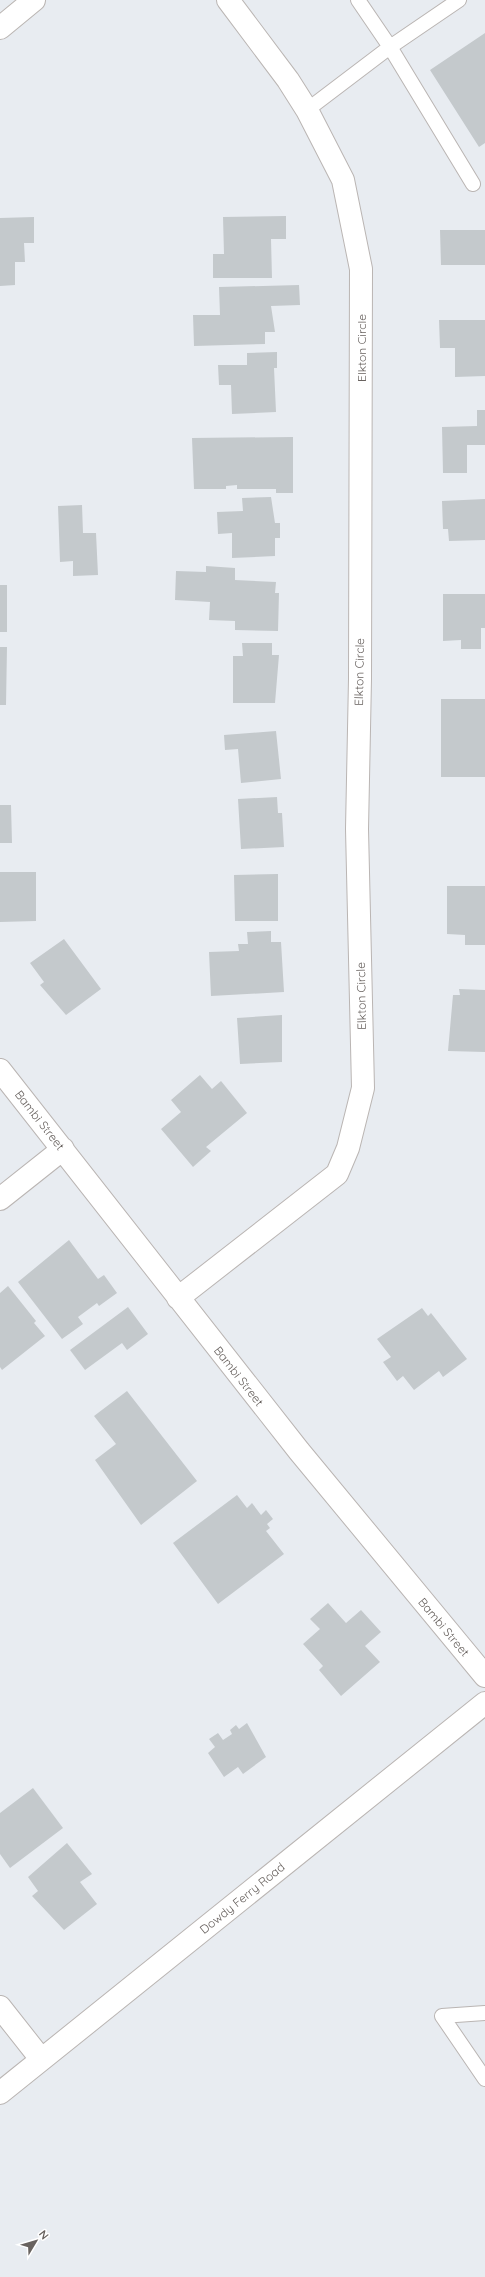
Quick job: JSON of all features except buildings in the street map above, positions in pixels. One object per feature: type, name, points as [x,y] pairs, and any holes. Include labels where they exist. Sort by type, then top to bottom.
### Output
[{"type":"street","points":[[0,28],[34,0]]},
{"type":"street","name":"Elkton Circle","points":[[178,1298],[337,1174],[348,1148],[363,1088],[357,829],[360,671],[361,269],[343,180],[307,110],[288,80],[228,0]]},
{"type":"street","name":"Bambi Street","points":[[0,1070],[299,1451],[485,1676]]},
{"type":"street","points":[[0,1199],[63,1150]]},
{"type":"street","name":"Dowdy Ferry Road","points":[[0,2093],[485,1703]]},
{"type":"street","points":[[0,2007],[41,2059]]},
{"type":"lane","points":[[358,0],[390,47],[473,184]]},
{"type":"lane","points":[[307,110],[390,47],[459,0]]},
{"type":"lane","points":[[485,2013],[442,2016],[485,2078]]}]
